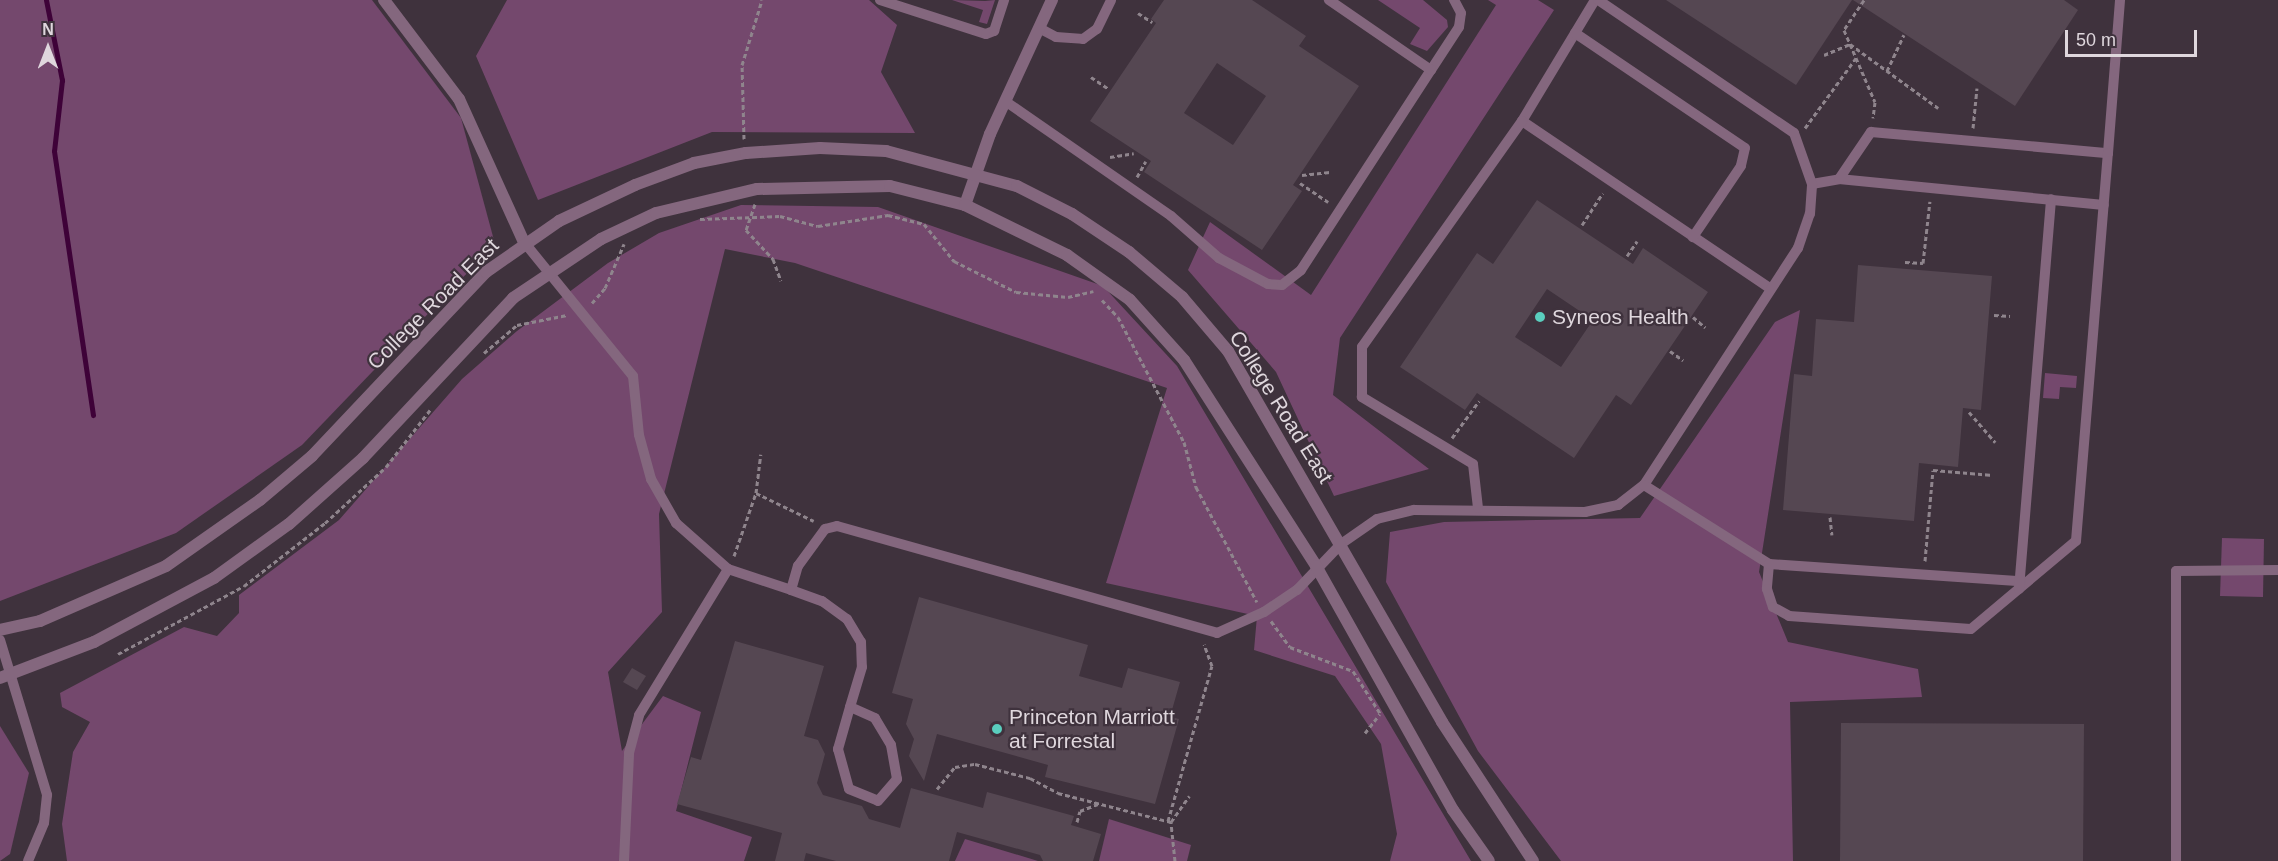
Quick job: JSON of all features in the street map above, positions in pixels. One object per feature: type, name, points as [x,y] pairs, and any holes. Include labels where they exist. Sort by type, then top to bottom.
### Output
[{"type":"street","points":[[384,0],[459,99],[524,242]]},
{"type":"street","points":[[965,206],[1005,101],[1052,0]]},
{"type":"street","name":"College Road East","points":[[0,630],[40,621],[166,567],[260,500],[312,456],[486,272],[524,242],[635,185],[694,163],[747,153],[820,148],[886,151],[977,172],[1072,214],[1129,252],[1182,297],[1228,351],[1442,722],[1533,861]]},
{"type":"street","points":[[6,677],[94,642],[214,578],[289,524],[363,458],[513,298],[548,271],[601,238],[656,213],[757,189],[890,186],[965,206],[1067,255],[1130,300],[1184,360],[1316,566],[1453,810],[1489,861]]},
{"type":"lane","points":[[880,0],[986,34],[994,31],[1004,0]]},
{"type":"lane","points":[[1039,28],[1056,36],[1083,39],[1097,29],[1111,0]]},
{"type":"lane","points":[[1329,0],[1431,70]]},
{"type":"lane","points":[[1005,101],[1171,216],[1220,258],[1268,284],[1282,285],[1301,270],[1459,27],[1461,13],[1454,0]]},
{"type":"lane","points":[[791,590],[798,567],[825,529],[837,526],[1217,633],[1264,612],[1297,590],[1316,566],[1341,544],[1377,519],[1414,510],[1478,508],[1585,512],[1618,505],[1644,485],[1798,248],[1810,214],[1812,184],[1794,133],[1596,0],[1522,121],[1362,347],[1362,397],[1444,449],[1473,464],[1478,508]]},
{"type":"lane","points":[[1769,564],[1767,589],[1773,607],[1789,616],[1971,629],[2020,585],[2076,541],[2120,0]]},
{"type":"lane","points":[[1575,33],[1745,148],[1741,166],[1693,237]]},
{"type":"lane","points":[[1522,121],[1771,289]]},
{"type":"lane","points":[[1839,179],[1871,132],[2108,153]]},
{"type":"lane","points":[[1812,184],[1839,179],[2103,205]]},
{"type":"lane","points":[[2020,585],[2051,199]]},
{"type":"lane","points":[[524,242],[633,376],[639,435],[651,479],[676,523],[728,568],[822,601],[847,619],[861,642],[862,667],[837,749],[849,789],[878,801],[897,779],[891,745],[875,718],[850,707]]},
{"type":"lane","points":[[1644,485],[1769,564],[1924,574],[2020,585]]},
{"type":"lane","points":[[624,861],[629,753],[639,715],[728,568]]},
{"type":"lane","points":[[2176,861],[2176,571],[2278,570]]},
{"type":"lane","points":[[0,640],[6,677],[46,795],[45,823],[28,861]]},
{"type":"path","points":[[747,153],[741,124],[742,65],[762,0]]},
{"type":"path","points":[[1864,0],[1844,30],[1875,102],[1871,132]]},
{"type":"path","points":[[1138,13],[1152,22]]},
{"type":"path","points":[[1887,71],[1904,35]]},
{"type":"path","points":[[1824,55],[1850,44]]},
{"type":"path","points":[[1850,44],[1938,108]]},
{"type":"path","points":[[1794,133],[1810,126],[1856,58]]},
{"type":"path","points":[[1091,77],[1108,89]]},
{"type":"path","points":[[1972,141],[1977,88]]},
{"type":"path","points":[[1099,159],[1134,153]]},
{"type":"path","points":[[1302,175],[1329,172]]},
{"type":"path","points":[[1582,225],[1611,181]]},
{"type":"path","points":[[1300,183],[1340,210]]},
{"type":"path","points":[[1905,262],[1923,263],[1931,188]]},
{"type":"path","points":[[757,189],[753,218],[746,230],[773,259],[781,281]]},
{"type":"path","points":[[691,221],[780,216],[818,226],[888,215],[924,224],[954,261],[1016,292],[1068,297],[1094,291],[1118,317],[1184,442],[1196,487],[1264,612],[1290,647],[1353,671],[1386,724]]},
{"type":"path","points":[[481,355],[517,325],[559,319],[598,300],[626,242]]},
{"type":"path","points":[[1627,256],[1637,242]]},
{"type":"path","points":[[1994,315],[2010,316]]},
{"type":"path","points":[[1693,317],[1705,327]]},
{"type":"path","points":[[1670,351],[1683,360]]},
{"type":"path","points":[[1444,449],[1479,401]]},
{"type":"path","points":[[118,654],[244,586],[316,530],[386,467],[434,405]]},
{"type":"path","points":[[1969,412],[1995,442]]},
{"type":"path","points":[[728,568],[756,493],[761,454]]},
{"type":"path","points":[[1924,574],[1933,470],[1993,475]]},
{"type":"path","points":[[756,493],[810,518]]},
{"type":"path","points":[[1830,517],[1832,535]]},
{"type":"path","points":[[1175,861],[1169,822],[1212,666],[1209,649],[1202,642]]},
{"type":"path","points":[[1365,733],[1380,714]]},
{"type":"path","points":[[937,789],[955,767],[975,764],[1100,804],[1169,822]]},
{"type":"path","points":[[1169,822],[1189,796]]},
{"type":"path","points":[[1077,822],[1080,811],[1100,804]]},
{"type":"shaded area","points":[[0,0],[372,0],[461,118],[495,244],[302,445],[176,533],[0,601]]},
{"type":"shaded area","points":[[507,0],[869,0],[897,25],[881,72],[915,133],[712,132],[538,200],[476,56]]},
{"type":"shaded area","points":[[952,0],[995,0],[987,24],[979,22],[983,10]]},
{"type":"shaded area","points":[[1378,0],[1423,0],[1447,20],[1448,27],[1427,51],[1410,44],[1420,28]]},
{"type":"shaded area","points":[[1488,0],[1538,0],[1554,10],[1340,338],[1333,395],[1429,469],[1334,496],[1276,372],[1188,270],[1210,222],[1311,295],[1496,5]]},
{"type":"shaded area","points":[[741,205],[878,207],[1103,286],[1177,366],[1471,861],[1390,861],[1397,834],[1381,744],[1335,676],[1254,650],[1257,616],[1106,583],[1167,388],[795,263],[725,249],[659,514],[662,612],[608,672],[622,751],[663,696],[701,712],[676,811],[752,837],[744,861],[67,861],[62,824],[73,752],[90,722],[62,707],[60,693],[184,627],[217,636],[239,613],[239,595],[339,520],[462,379],[517,331],[608,263],[659,233]]},
{"type":"shaded area","points":[[1800,310],[1759,572],[1788,642],[1918,669],[1922,697],[1790,702],[1793,861],[1561,861],[1478,751],[1386,582],[1390,532],[1444,522],[1640,518],[1775,322]]},
{"type":"shaded area","points":[[2045,373],[2077,376],[2076,388],[2060,387],[2059,399],[2043,398]]},
{"type":"shaded area","points":[[2222,538],[2264,539],[2263,597],[2220,596]]},
{"type":"shaded area","points":[[0,726],[29,773],[10,854],[0,861]]},
{"type":"shaded area","points":[[1109,819],[1191,845],[1187,861],[1099,861]]},
{"type":"shaded area","points":[[965,839],[1038,861],[955,861]]},
{"type":"building","points":[[1164,0],[1252,0],[1306,36],[1299,46],[1359,86],[1293,185],[1302,191],[1262,250],[1144,172],[1151,161],[1090,121],[1156,23],[1151,19]],"holes":[[[1217,63],[1266,96],[1233,145],[1184,113]]]},
{"type":"building","points":[[1666,0],[1852,0],[1796,85]]},
{"type":"building","points":[[1853,0],[2064,0],[2078,10],[2015,106]]},
{"type":"building","points":[[1537,200],[1633,264],[1643,248],[1708,292],[1631,405],[1616,395],[1574,458],[1477,393],[1465,410],[1400,367],[1477,253],[1493,264]],"holes":[[[1547,289],[1593,320],[1561,367],[1515,337]]]},
{"type":"building","points":[[1858,265],[1992,276],[1981,410],[1963,408],[1958,467],[1919,463],[1914,521],[1783,510],[1794,374],[1812,376],[1816,319],[1854,322]]},
{"type":"building","points":[[919,597],[1088,645],[1079,676],[1122,688],[1128,668],[1180,682],[1170,717],[1179,719],[1155,804],[1045,777],[1048,765],[937,734],[924,781],[909,756],[914,739],[906,724],[913,699],[892,693]]},
{"type":"building","points":[[735,641],[824,666],[804,736],[818,740],[825,754],[817,783],[823,795],[862,806],[869,819],[900,828],[911,788],[983,808],[987,792],[1074,816],[1071,825],[1101,834],[1093,861],[1043,861],[1040,855],[957,832],[949,861],[836,861],[806,853],[804,861],[775,861],[782,833],[677,804],[691,757],[701,760]]},
{"type":"building","points":[[632,668],[646,676],[637,690],[623,682]]},
{"type":"building","points":[[1841,723],[2084,724],[2083,861],[1840,861]]},
{"type":"waterway","points":[[46,0],[62,80],[54,151],[93,415]]},
{"type":"place","name":"Syneos Health","points":[[1540,317]]},
{"type":"place","name":"Princeton Marriott at Forrestal","points":[[997,729]]}]
